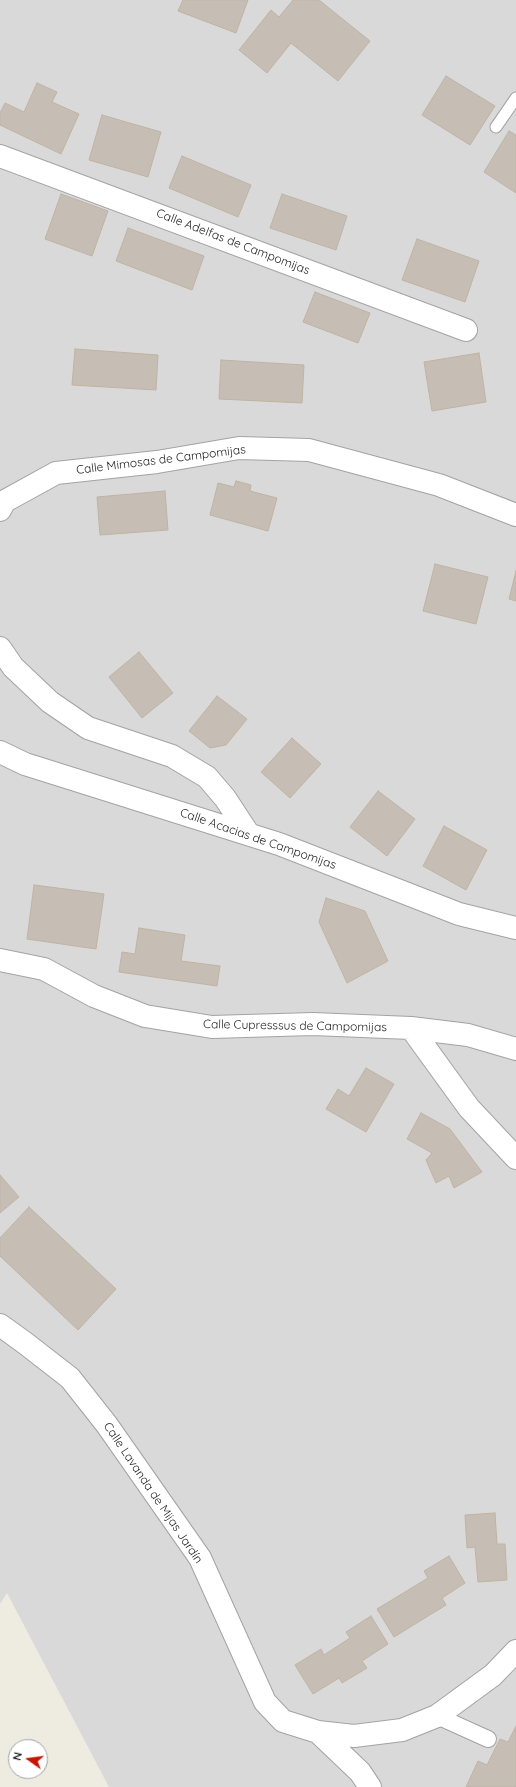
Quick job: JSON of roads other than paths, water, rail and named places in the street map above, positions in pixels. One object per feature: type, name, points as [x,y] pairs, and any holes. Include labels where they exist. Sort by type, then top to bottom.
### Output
[{"type":"street","name":"Calle Adelfas de Campomijas","points":[[0,156],[4,156],[466,330]]},
{"type":"street","name":"Calle Mimosas de Campomijas","points":[[0,510],[5,501],[56,473],[157,462],[239,448],[310,450],[438,484],[516,515]]},
{"type":"street","points":[[0,648],[13,667],[50,702],[88,728],[172,756],[207,777],[224,798],[248,833]]},
{"type":"street","name":"Calle Acacias de Campomijas","points":[[0,752],[25,764],[248,833],[459,914],[516,928]]},
{"type":"street","name":"Calle Cupresssus de Campomijas","points":[[0,960],[44,969],[94,996],[145,1016],[212,1027],[313,1024],[411,1028],[468,1035],[516,1049]]},
{"type":"street","points":[[411,1028],[469,1108],[516,1158]]},
{"type":"street","name":"Calle Lavanda de Mijas Jardín","points":[[0,1325],[70,1378],[107,1425],[200,1558],[265,1702],[283,1721],[318,1732],[354,1736],[402,1730],[437,1716],[493,1675],[516,1651]]},
{"type":"street","points":[[437,1716],[488,1738]]},
{"type":"street","name":"Calle Lavanda de Mijas Jardín","points":[[318,1732],[360,1772],[370,1787]]},
{"type":"lane","points":[[496,126],[516,98]]}]
